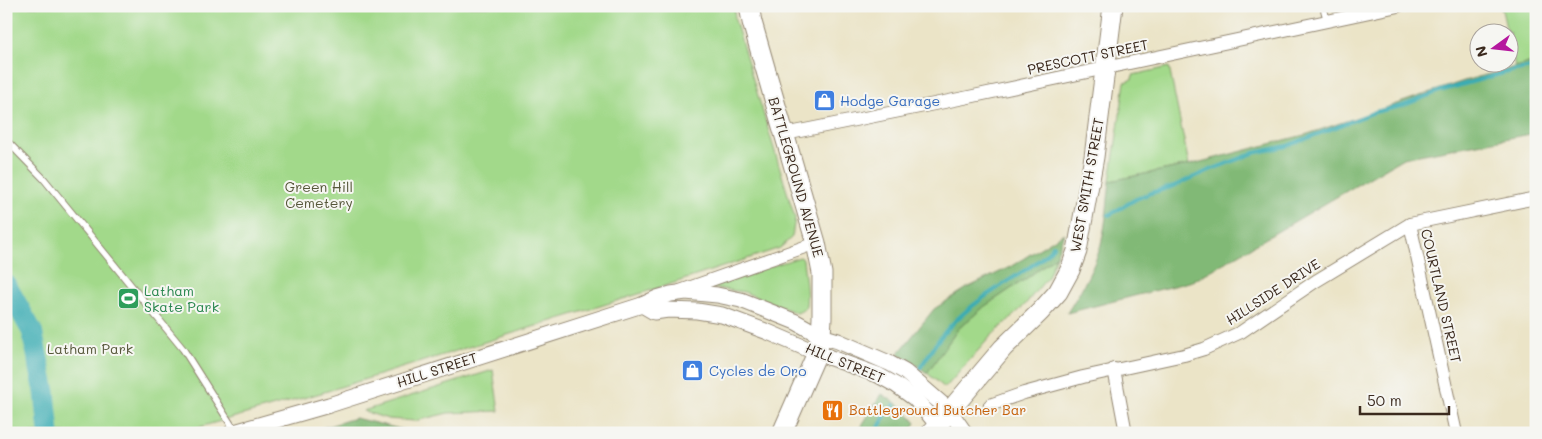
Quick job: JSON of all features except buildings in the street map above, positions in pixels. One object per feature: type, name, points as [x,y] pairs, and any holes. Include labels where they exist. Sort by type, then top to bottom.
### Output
[{"type":"main road","name":"BATTLEGROUND AVENUE","points":[[749,6],[816,243],[822,280],[819,345],[782,433]]},
{"type":"main road","name":"WEST SMITH STREET","points":[[940,425],[1003,348],[1058,292],[1070,270],[1077,250],[1094,157],[1113,6]]},
{"type":"street","name":"PRESCOTT STREET","points":[[785,134],[1106,68],[1380,8],[1398,6]]},
{"type":"street","name":"HILLSIDE DRIVE","points":[[990,405],[1024,393],[1204,349],[1234,335],[1316,281],[1410,224],[1536,198]]},
{"type":"street","name":"COURTLAND STREET","points":[[1410,224],[1456,433]]},
{"type":"street","name":"HILL STREET","points":[[233,432],[329,405],[642,305],[657,298],[816,243]]},
{"type":"street","name":"HILL STREET","points":[[671,294],[686,292],[741,300],[796,322],[819,345]]},
{"type":"street","name":"HILL STREET","points":[[642,305],[654,312],[668,310],[697,311],[722,315],[768,332],[882,360],[905,372],[940,425],[965,433]]},
{"type":"street","points":[[1114,370],[1126,433]]},
{"type":"lane","points":[[1323,6],[1327,21]]},
{"type":"lane","points":[[6,140],[44,179],[182,349],[233,432]]},
{"type":"green space","name":"Green Hill Cemetery","points":[[6,6],[734,6],[735,20],[795,218],[792,237],[780,248],[671,284],[321,393],[178,433],[6,433]]},
{"type":"green space","points":[[1501,6],[1536,6],[1536,61],[1520,66],[1520,22],[1505,22]]},
{"type":"green space","points":[[1536,61],[1536,101],[1531,102],[1536,133],[1403,158],[1193,281],[1067,313],[1084,284],[1101,245],[1110,181],[1189,165],[1308,134],[1464,81],[1496,72],[1520,72],[1520,65]]},
{"type":"green space","points":[[1169,67],[1189,165],[1110,181],[1125,82],[1132,79],[1133,75]]},
{"type":"green space","points":[[1064,233],[1056,256],[985,306],[958,329],[927,373],[898,354],[934,309],[967,288],[1010,267]]},
{"type":"green space","points":[[1056,256],[1048,277],[1024,306],[991,336],[945,388],[927,373],[958,329],[985,306]]},
{"type":"green space","points":[[800,257],[803,259],[806,305],[803,310],[797,313],[744,292],[706,287]]},
{"type":"green space","points":[[493,370],[499,411],[448,413],[415,421],[388,419],[363,411]]},
{"type":"green space","points":[[882,394],[903,408],[916,423],[909,433],[857,433]]},
{"type":"green space","points":[[355,418],[412,432],[413,433],[306,433]]},
{"type":"waterway","points":[[1109,215],[1136,199],[1174,186],[1254,153],[1287,146],[1375,112],[1402,106],[1440,91],[1507,72],[1536,66]]},
{"type":"waterway","points":[[920,368],[941,337],[962,315],[989,294],[1035,264],[1054,245]]},
{"type":"waterway","points":[[6,285],[32,331],[45,392],[49,433]]},
{"type":"waterway","points":[[876,433],[886,414],[891,411],[894,405]]},
{"type":"place","name":"Hodge Garage","points":[[824,101]]},
{"type":"place","name":"Latham Skate Park","points":[[128,299]]},
{"type":"place","name":"Cycles de Oro","points":[[693,371]]},
{"type":"place","name":"Battleground Butcher Bar","points":[[833,410]]},
{"type":"park label","name":"Latham Park","points":[[90,349]]}]
